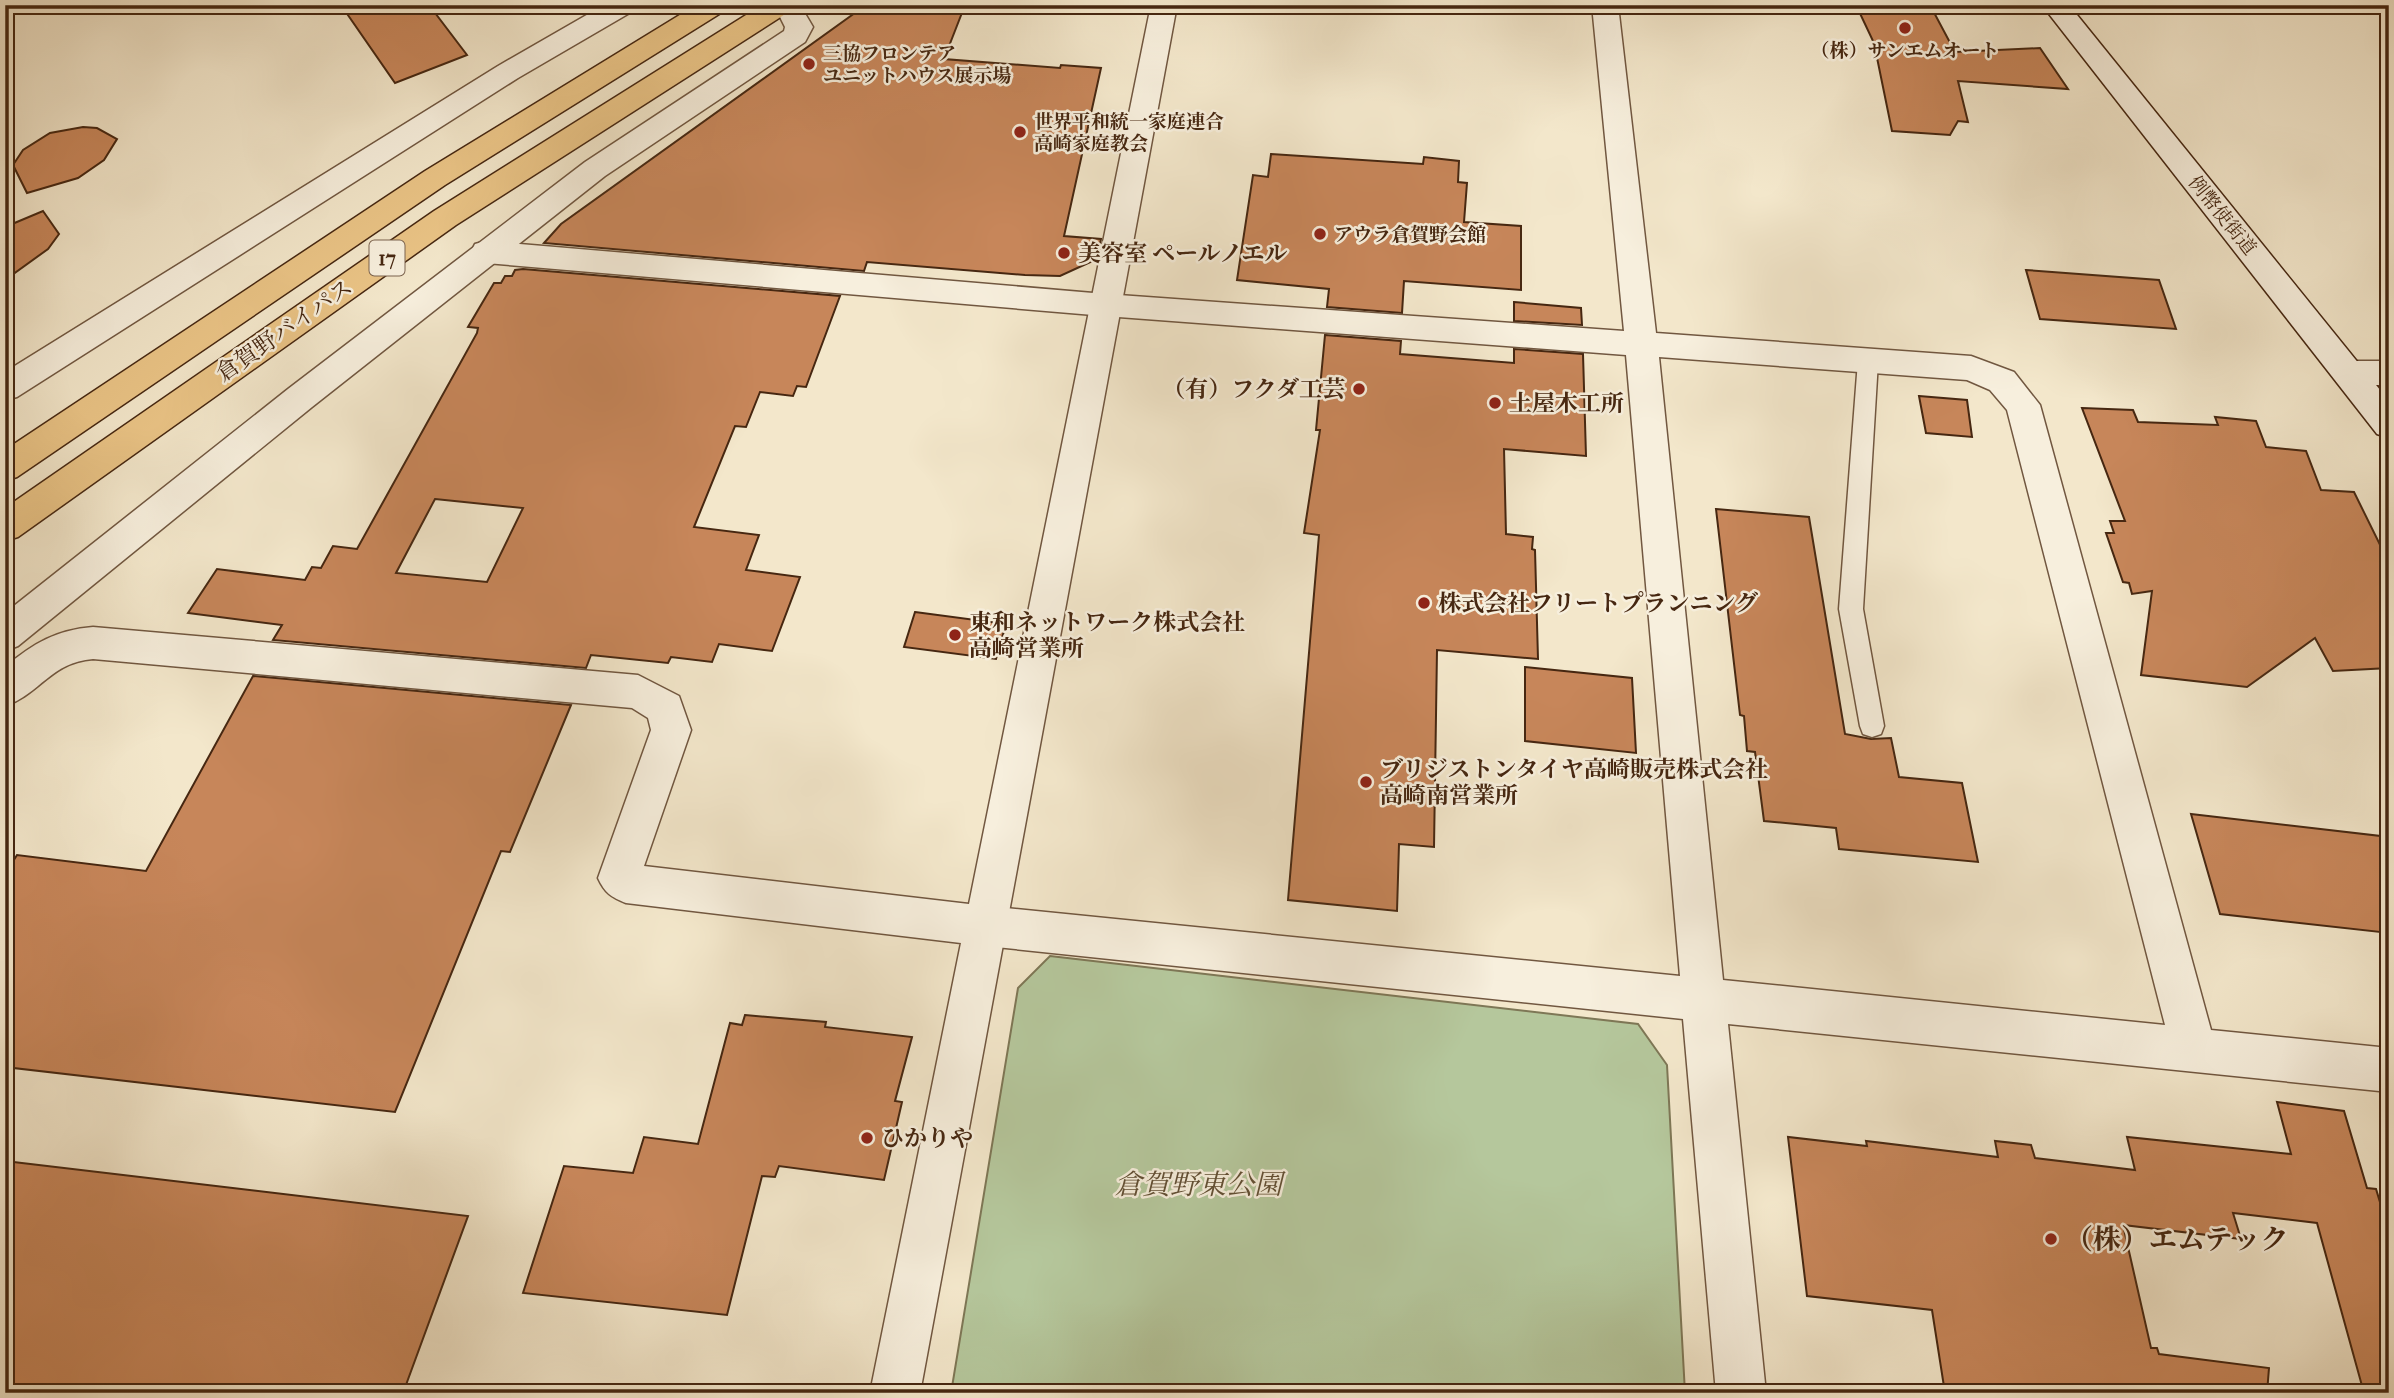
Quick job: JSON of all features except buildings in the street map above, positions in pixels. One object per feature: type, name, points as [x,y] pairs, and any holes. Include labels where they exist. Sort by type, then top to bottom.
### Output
[{"type":"highway","name":"倉賀野バイパス","points":[[5,468],[435,178],[715,5]]},
{"type":"highway","name":"倉賀野バイパス","points":[[5,527],[445,218],[781,5]]},
{"type":"street","points":[[5,388],[508,72],[624,5]]},
{"type":"street","points":[[5,635],[122,539],[595,169],[795,36],[799,27],[787,5]]},
{"type":"street","points":[[895,1393],[1164,5]]},
{"type":"street","points":[[1605,5],[1641,344],[1701,998],[1741,1393]]},
{"type":"street","name":"例幣使街道","points":[[2055,5],[2389,425]]},
{"type":"street","points":[[486,252],[1105,305],[1971,368],[2002,381],[2023,405],[2194,1050]]},
{"type":"street","points":[[2349,373],[2389,373]]},
{"type":"street","points":[[5,690],[32,667],[67,645],[93,643],[638,692],[665,708],[671,730],[619,878],[626,883],[986,926],[2389,1070]]},
{"type":"lane","points":[[1868,361],[1851,609],[1872,726]]},
{"type":"green space","name":"倉賀野東公園","points":[[1050,956],[1638,1024],[1667,1065],[1685,1393],[951,1393],[1018,988]]},
{"type":"place","name":"（株）サンエムオート","points":[[1905,28]]},
{"type":"place","name":"三協フロンテア ユニットハウス展示場","points":[[809,64]]},
{"type":"place","name":"世界平和統一家庭連合 高崎家庭教会","points":[[1020,132]]},
{"type":"place","name":"アウラ倉賀野会館","points":[[1320,234]]},
{"type":"place","name":"美容室 ペールノエル","points":[[1064,253]]},
{"type":"place","name":"（有）フクダ工芸","points":[[1359,389]]},
{"type":"place","name":"土屋木工所","points":[[1495,403]]},
{"type":"place","name":"株式会社フリートプランニング","points":[[1424,603]]},
{"type":"place","name":"東和ネットワーク株式会社 高崎営業所","points":[[955,635]]},
{"type":"place","name":"ブリジストンタイヤ高崎販売株式会社 高崎南営業所","points":[[1366,782]]},
{"type":"place","name":"ひかりや","points":[[867,1138]]},
{"type":"place","name":"（株）エムテック","points":[[2051,1239]]}]
